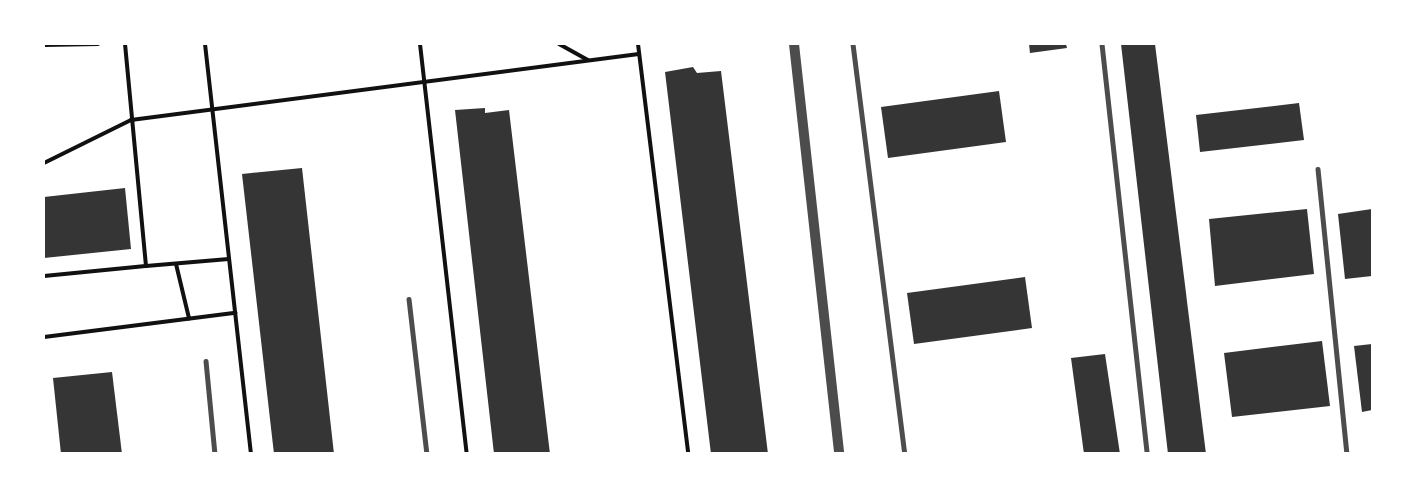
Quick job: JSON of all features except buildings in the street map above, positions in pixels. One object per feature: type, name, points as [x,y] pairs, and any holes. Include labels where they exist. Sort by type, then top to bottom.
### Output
[{"type":"street","points":[[794,44],[839,453]]},
{"type":"lane","points":[[853,44],[905,453]]},
{"type":"lane","points":[[1102,44],[1147,453]]},
{"type":"lane","points":[[1318,169],[1347,453]]},
{"type":"lane","points":[[409,299],[426,453]]},
{"type":"lane","points":[[206,361],[215,453]]},
{"type":"path","points":[[44,45],[98,44]]},
{"type":"path","points":[[125,44],[146,266]]},
{"type":"path","points":[[205,44],[251,453]]},
{"type":"path","points":[[420,44],[467,453]]},
{"type":"path","points":[[559,44],[589,60]]},
{"type":"path","points":[[638,44],[688,453]]},
{"type":"path","points":[[44,163],[131,120],[639,54]]},
{"type":"path","points":[[44,276],[229,259]]},
{"type":"path","points":[[176,264],[189,318]]},
{"type":"path","points":[[44,337],[235,313]]}]
